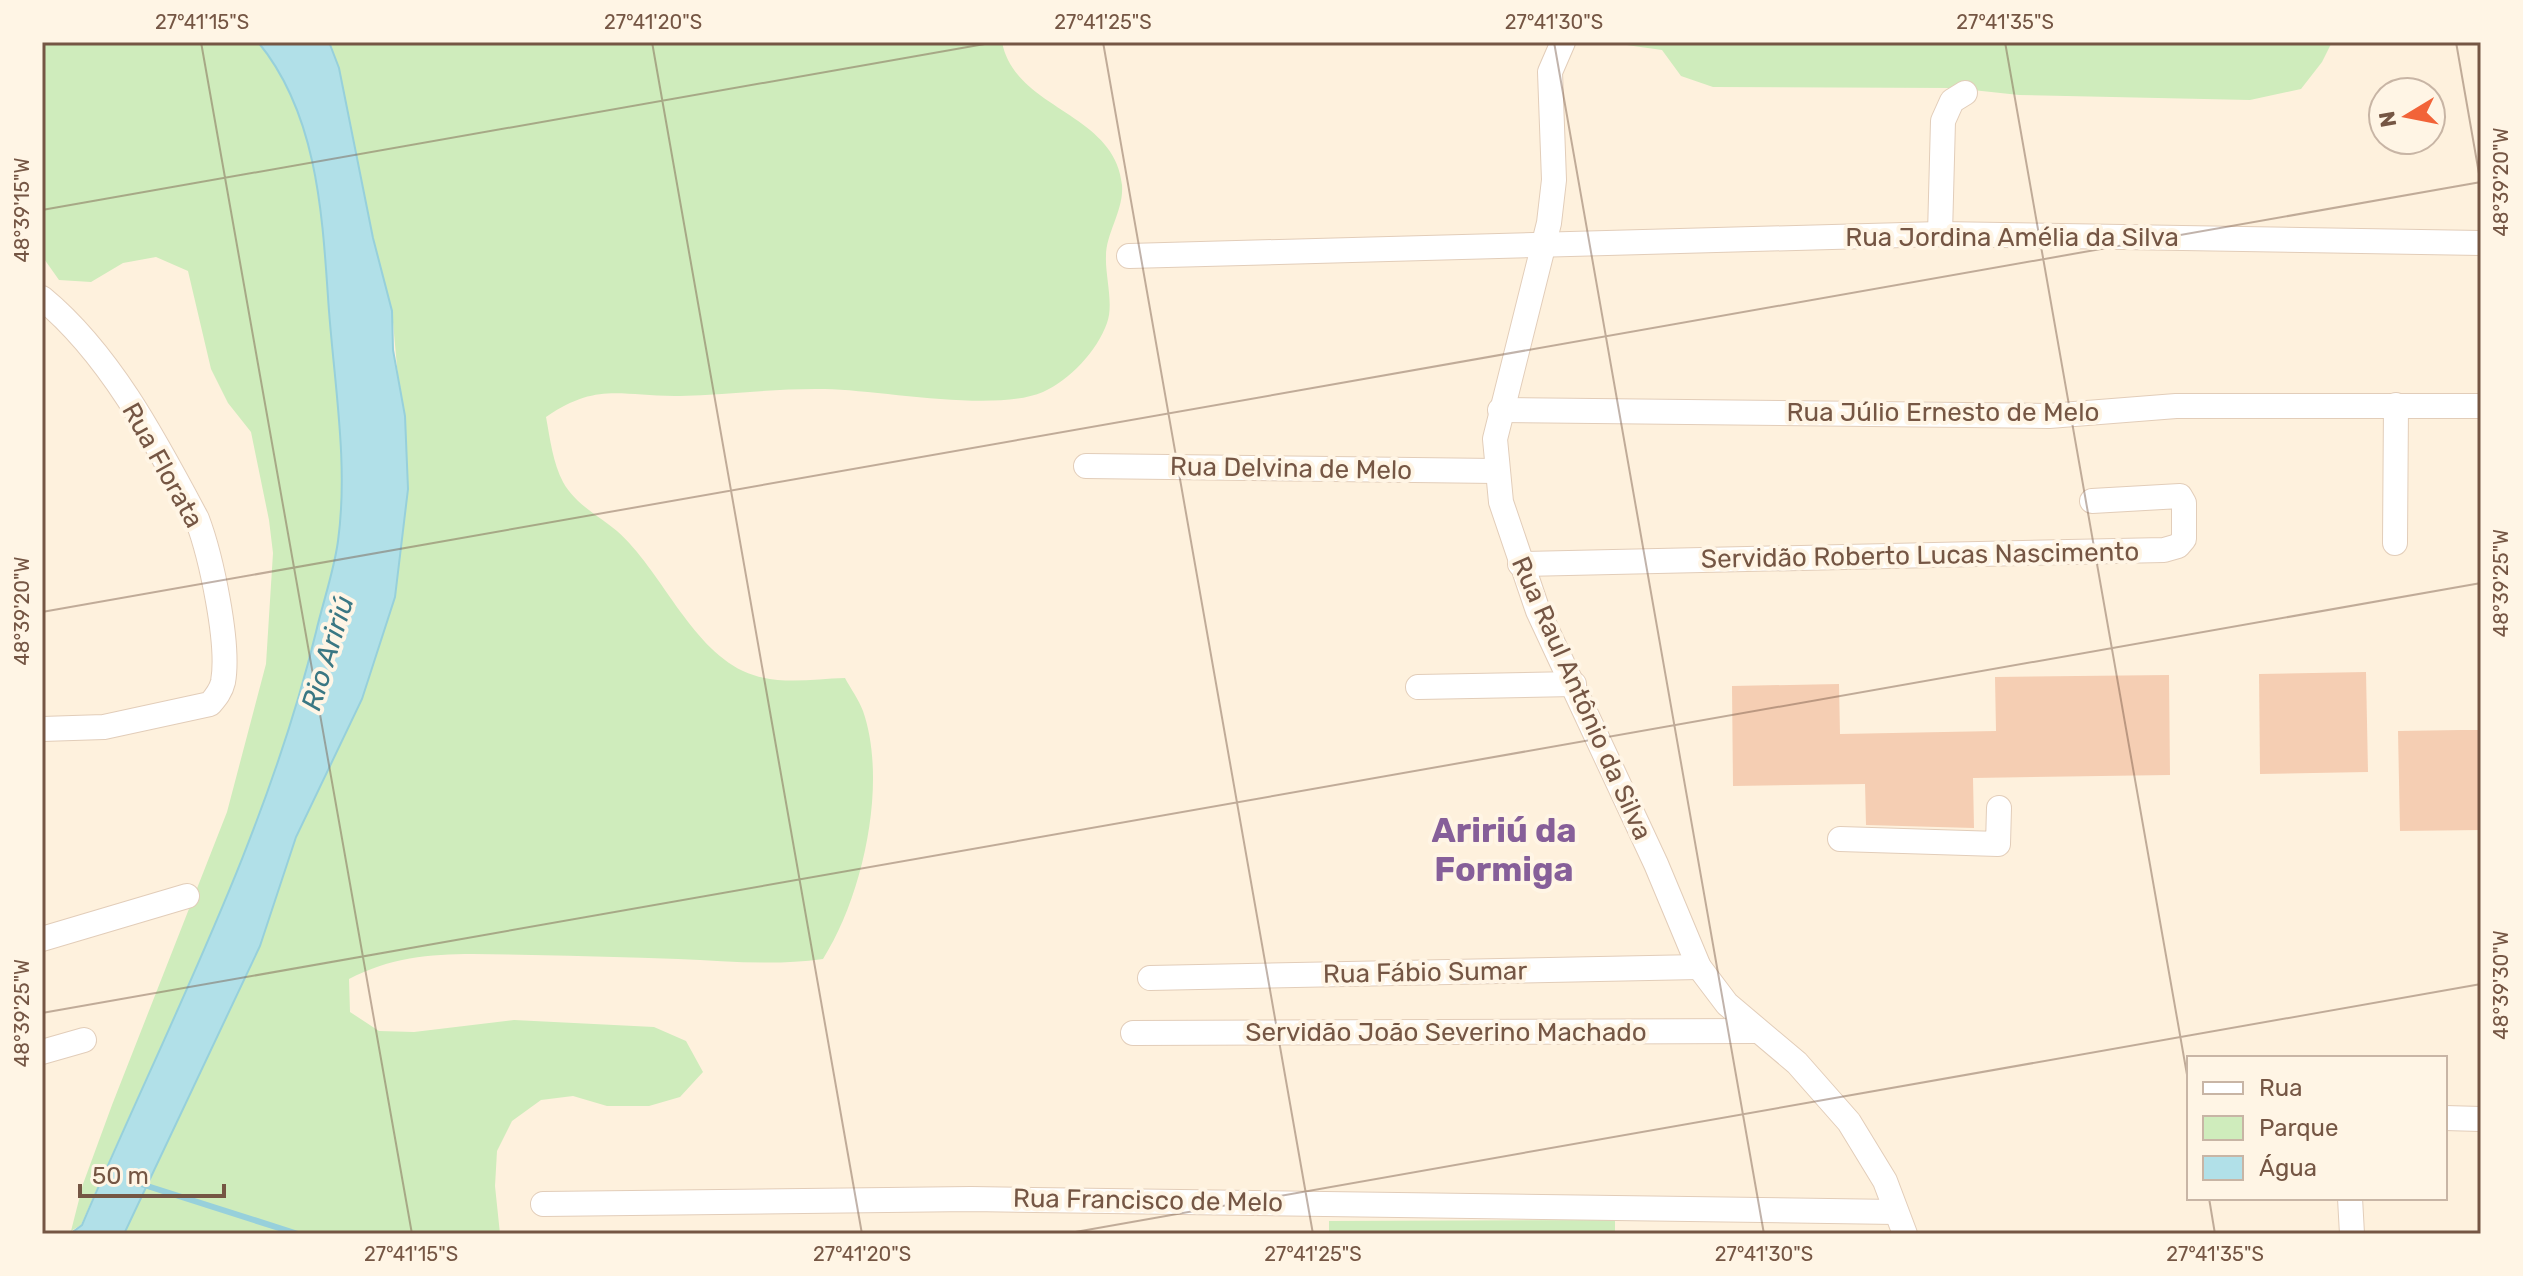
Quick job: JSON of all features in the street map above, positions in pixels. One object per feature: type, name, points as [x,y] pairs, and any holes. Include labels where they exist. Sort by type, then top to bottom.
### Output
[{"type":"street","name":"Rua Raul Antônio da Silva","points":[[1563,42],[1550,72],[1554,180],[1543,243],[1495,439],[1501,502],[1520,564],[1699,967],[1727,1004],[1797,1063],[1849,1122],[1885,1181],[1901,1223]]},
{"type":"street","points":[[1940,234],[1943,121],[1952,101],[1965,93]]},
{"type":"street","name":"Rua Jordina Amélia da Silva","points":[[1129,256],[1940,234],[2481,243]]},
{"type":"street","name":"Rua Florata","points":[[42,298],[82,338],[106,368],[197,519],[207,547],[219,611],[223,681],[210,704],[104,727],[42,729]]},
{"type":"street","points":[[2395,543],[2396,405]]},
{"type":"street","name":"Rua Júlio Ernesto de Melo","points":[[1500,410],[2033,417],[2176,406],[2481,406]]},
{"type":"street","name":"Rua Delvina de Melo","points":[[1086,466],[1496,471]]},
{"type":"street","name":"Servidão Roberto Lucas Nascimento","points":[[1520,564],[2164,550],[2178,546],[2184,539],[2184,503],[2180,496],[2092,501]]},
{"type":"street","points":[[1418,687],[1574,684]]},
{"type":"street","points":[[1840,839],[1998,844],[1999,808]]},
{"type":"street","points":[[42,939],[187,896]]},
{"type":"street","name":"Rua Fábio Sumar","points":[[1150,978],[1699,967]]},
{"type":"street","name":"Servidão João Severino Machado","points":[[1133,1033],[1758,1031]]},
{"type":"street","points":[[42,1052],[84,1040]]},
{"type":"street","points":[[2447,1118],[2481,1119]]},
{"type":"street","name":"Rua Francisco de Melo","points":[[543,1204],[971,1199],[1901,1223]]},
{"type":"street","points":[[2350,1200],[2352,1234]]},
{"type":"green space","points":[[42,42],[258,42],[277,69],[293,99],[304,130],[319,196],[342,480],[334,564],[295,709],[270,785],[179,1006],[81,1225],[71,1231],[83,1184],[112,1105],[227,812],[266,664],[273,553],[251,432],[228,403],[211,369],[188,271],[156,257],[123,263],[91,282],[59,280],[42,256]]},
{"type":"green space","points":[[329,42],[1002,42],[1011,65],[1025,83],[1102,141],[1115,161],[1122,194],[1107,247],[1109,315],[1097,344],[1072,372],[1053,387],[1022,398],[967,401],[825,389],[680,396],[611,393],[581,399],[546,417],[552,451],[568,490],[633,547],[707,644],[724,659],[755,676],[793,680],[845,678],[857,699],[870,740],[872,804],[860,872],[837,933],[823,959],[804,961],[461,954],[416,958],[371,969],[349,979],[350,1012],[379,1031],[414,1032],[514,1020],[654,1027],[686,1041],[703,1072],[680,1097],[649,1106],[607,1106],[573,1096],[541,1100],[512,1121],[497,1151],[495,1186],[500,1234],[124,1234],[260,946],[296,837],[362,699],[395,597],[408,489],[392,311],[373,238],[339,68]]},
{"type":"green space","points":[[1605,42],[2332,42],[2322,62],[2301,89],[2250,100],[2019,95],[1954,88],[1713,87],[1681,76],[1662,50]]},
{"type":"green space","points":[[1615,1220],[1615,1234],[1329,1234],[1329,1221]]},
{"type":"water","name":"Rio Aririú","points":[[258,42],[329,42],[339,68],[373,238],[392,311],[393,350],[405,416],[408,489],[395,597],[362,699],[296,837],[260,946],[124,1234],[70,1234],[82,1225],[242,859],[295,709],[338,541],[341,450],[319,196],[304,130],[293,99]]},
{"type":"building","points":[[2366,672],[2368,772],[2260,774],[2259,674]]},
{"type":"building","points":[[2169,675],[2170,775],[1973,778],[1974,828],[1866,825],[1865,784],[1733,786],[1732,686],[1839,684],[1840,734],[1996,731],[1995,677]]},
{"type":"building","points":[[2481,730],[2481,830],[2400,831],[2398,731]]},
{"type":"waterway","points":[[141,1184],[298,1234]]},
{"type":"district","name":"Aririú da Formiga","points":[[1504,850]]}]
